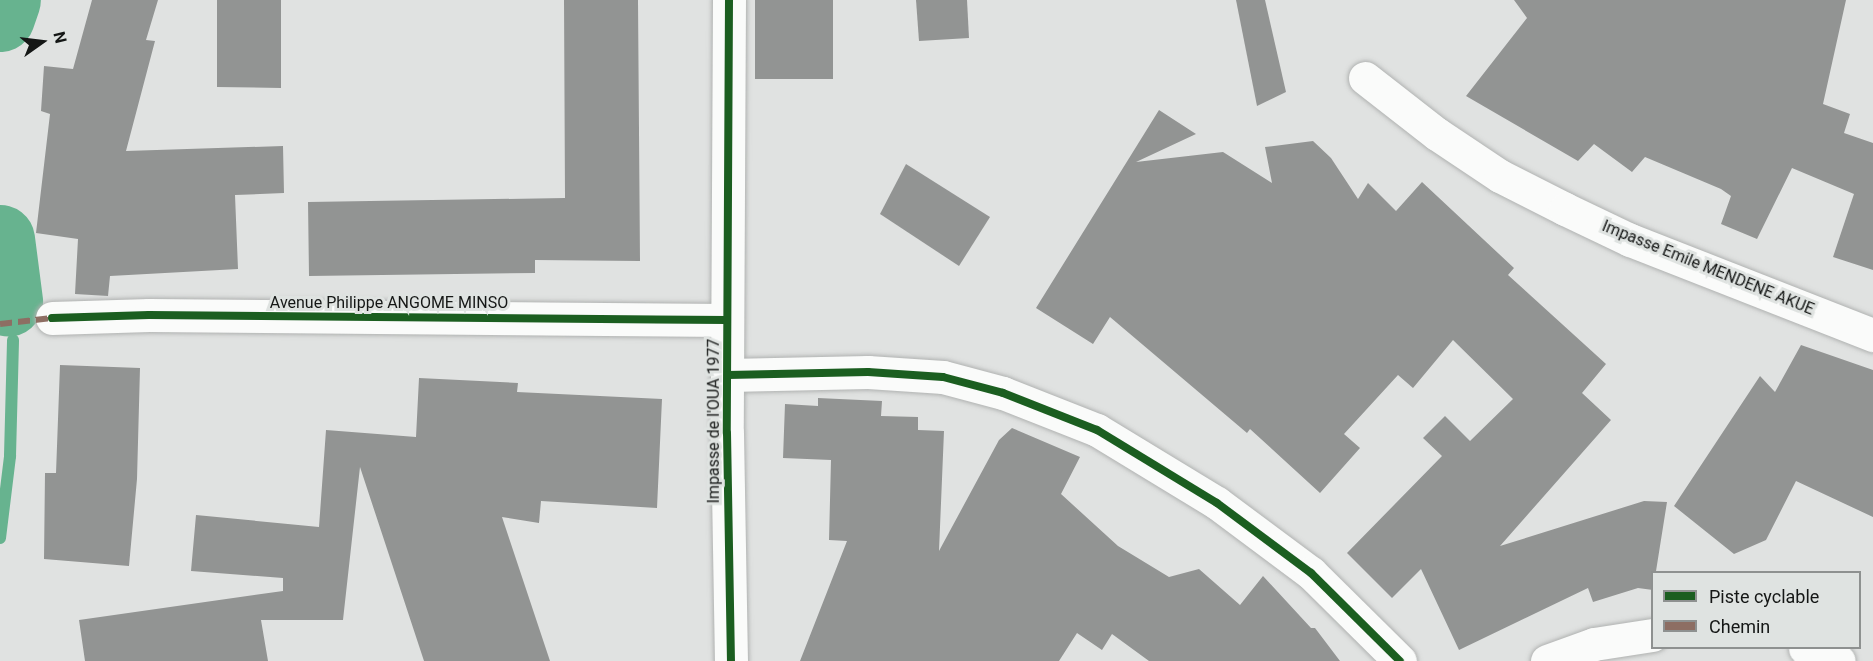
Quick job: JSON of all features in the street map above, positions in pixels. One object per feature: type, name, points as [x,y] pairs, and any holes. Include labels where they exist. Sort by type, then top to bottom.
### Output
[{"type":"street","name":"Impasse de l'OUA 1977","points":[[729,0],[727,320],[731,661]]},
{"type":"street","name":"Impasse Emile MENDENE AKUE","points":[[1365,78],[1473,158],[1556,204],[1630,240],[1873,334]]},
{"type":"street","name":"Avenue Philippe ANGOME MINSO","points":[[52,318],[160,315],[727,320]]},
{"type":"street","points":[[728,375],[868,372],[943,377],[1003,393],[1097,430],[1217,503],[1311,573],[1400,661]]},
{"type":"street","points":[[1547,661],[1594,644],[1651,635]]},
{"type":"street","points":[[1808,649],[1839,661]]},
{"type":"building","points":[[92,0],[158,0],[146,40],[155,41],[126,151],[283,146],[284,193],[235,195],[238,269],[110,276],[108,296],[75,294],[78,239],[36,233],[50,114],[41,111],[44,66],[73,69]]},
{"type":"building","points":[[217,0],[281,0],[281,88],[217,87]]},
{"type":"building","points":[[564,0],[638,0],[640,261],[535,260],[535,273],[309,276],[308,202],[565,198]]},
{"type":"building","points":[[755,0],[833,0],[833,79],[755,79]]},
{"type":"building","points":[[916,0],[967,0],[969,38],[919,41]]},
{"type":"building","points":[[1236,0],[1265,0],[1286,92],[1257,106]]},
{"type":"building","points":[[1514,0],[1846,0],[1823,104],[1850,114],[1844,133],[1873,143],[1873,270],[1833,257],[1854,194],[1792,168],[1757,239],[1721,224],[1731,196],[1721,189],[1645,157],[1632,172],[1594,144],[1578,161],[1466,96],[1527,18]]},
{"type":"building","points":[[1159,110],[1196,134],[1136,162],[1223,152],[1272,183],[1265,147],[1313,141],[1331,158],[1358,199],[1368,183],[1396,211],[1422,182],[1514,268],[1508,275],[1606,364],[1582,393],[1611,420],[1500,546],[1644,501],[1667,502],[1656,571],[1651,571],[1651,590],[1638,588],[1593,602],[1588,588],[1459,650],[1421,569],[1392,598],[1347,553],[1442,456],[1423,438],[1445,416],[1470,441],[1513,399],[1453,340],[1413,388],[1398,375],[1344,434],[1360,448],[1320,493],[1250,429],[1247,433],[1110,317],[1093,344],[1036,308]]},
{"type":"building","points":[[906,164],[990,217],[959,266],[880,214]]},
{"type":"building","points":[[1801,345],[1873,370],[1873,517],[1796,481],[1766,540],[1734,554],[1674,506],[1760,376],[1775,392]]},
{"type":"building","points":[[60,365],[140,368],[137,479],[129,566],[44,559],[45,473],[56,473]]},
{"type":"building","points":[[419,378],[518,383],[517,392],[662,399],[657,508],[541,501],[539,523],[502,517],[550,661],[424,661],[360,467],[343,620],[261,620],[268,661],[85,661],[79,620],[283,591],[283,578],[191,571],[196,515],[319,527],[326,430],[416,437]]},
{"type":"building","points":[[818,398],[882,401],[881,416],[918,417],[918,430],[944,431],[939,551],[999,440],[1012,428],[1080,457],[1061,494],[1118,546],[1169,577],[1199,569],[1240,605],[1263,576],[1311,628],[1315,628],[1340,661],[1149,661],[1112,634],[1102,650],[1077,633],[1059,661],[800,661],[847,541],[829,540],[831,460],[783,458],[785,404],[818,406]]},
{"type":"waterway","points":[[0,17],[6,0]]},
{"type":"waterway","points":[[0,239],[8,301]]},
{"type":"waterway","points":[[0,538],[10,456],[13,340]]},
{"type":"marked path","points":[[0,324],[52,318]]},
{"type":"cycle path","points":[[729,0],[727,433],[731,661]]},
{"type":"cycle path","points":[[52,318],[149,315],[727,320]]},
{"type":"cycle path","points":[[728,375],[868,372],[943,377],[1003,393],[1097,430],[1217,503],[1311,573],[1400,661]]}]
